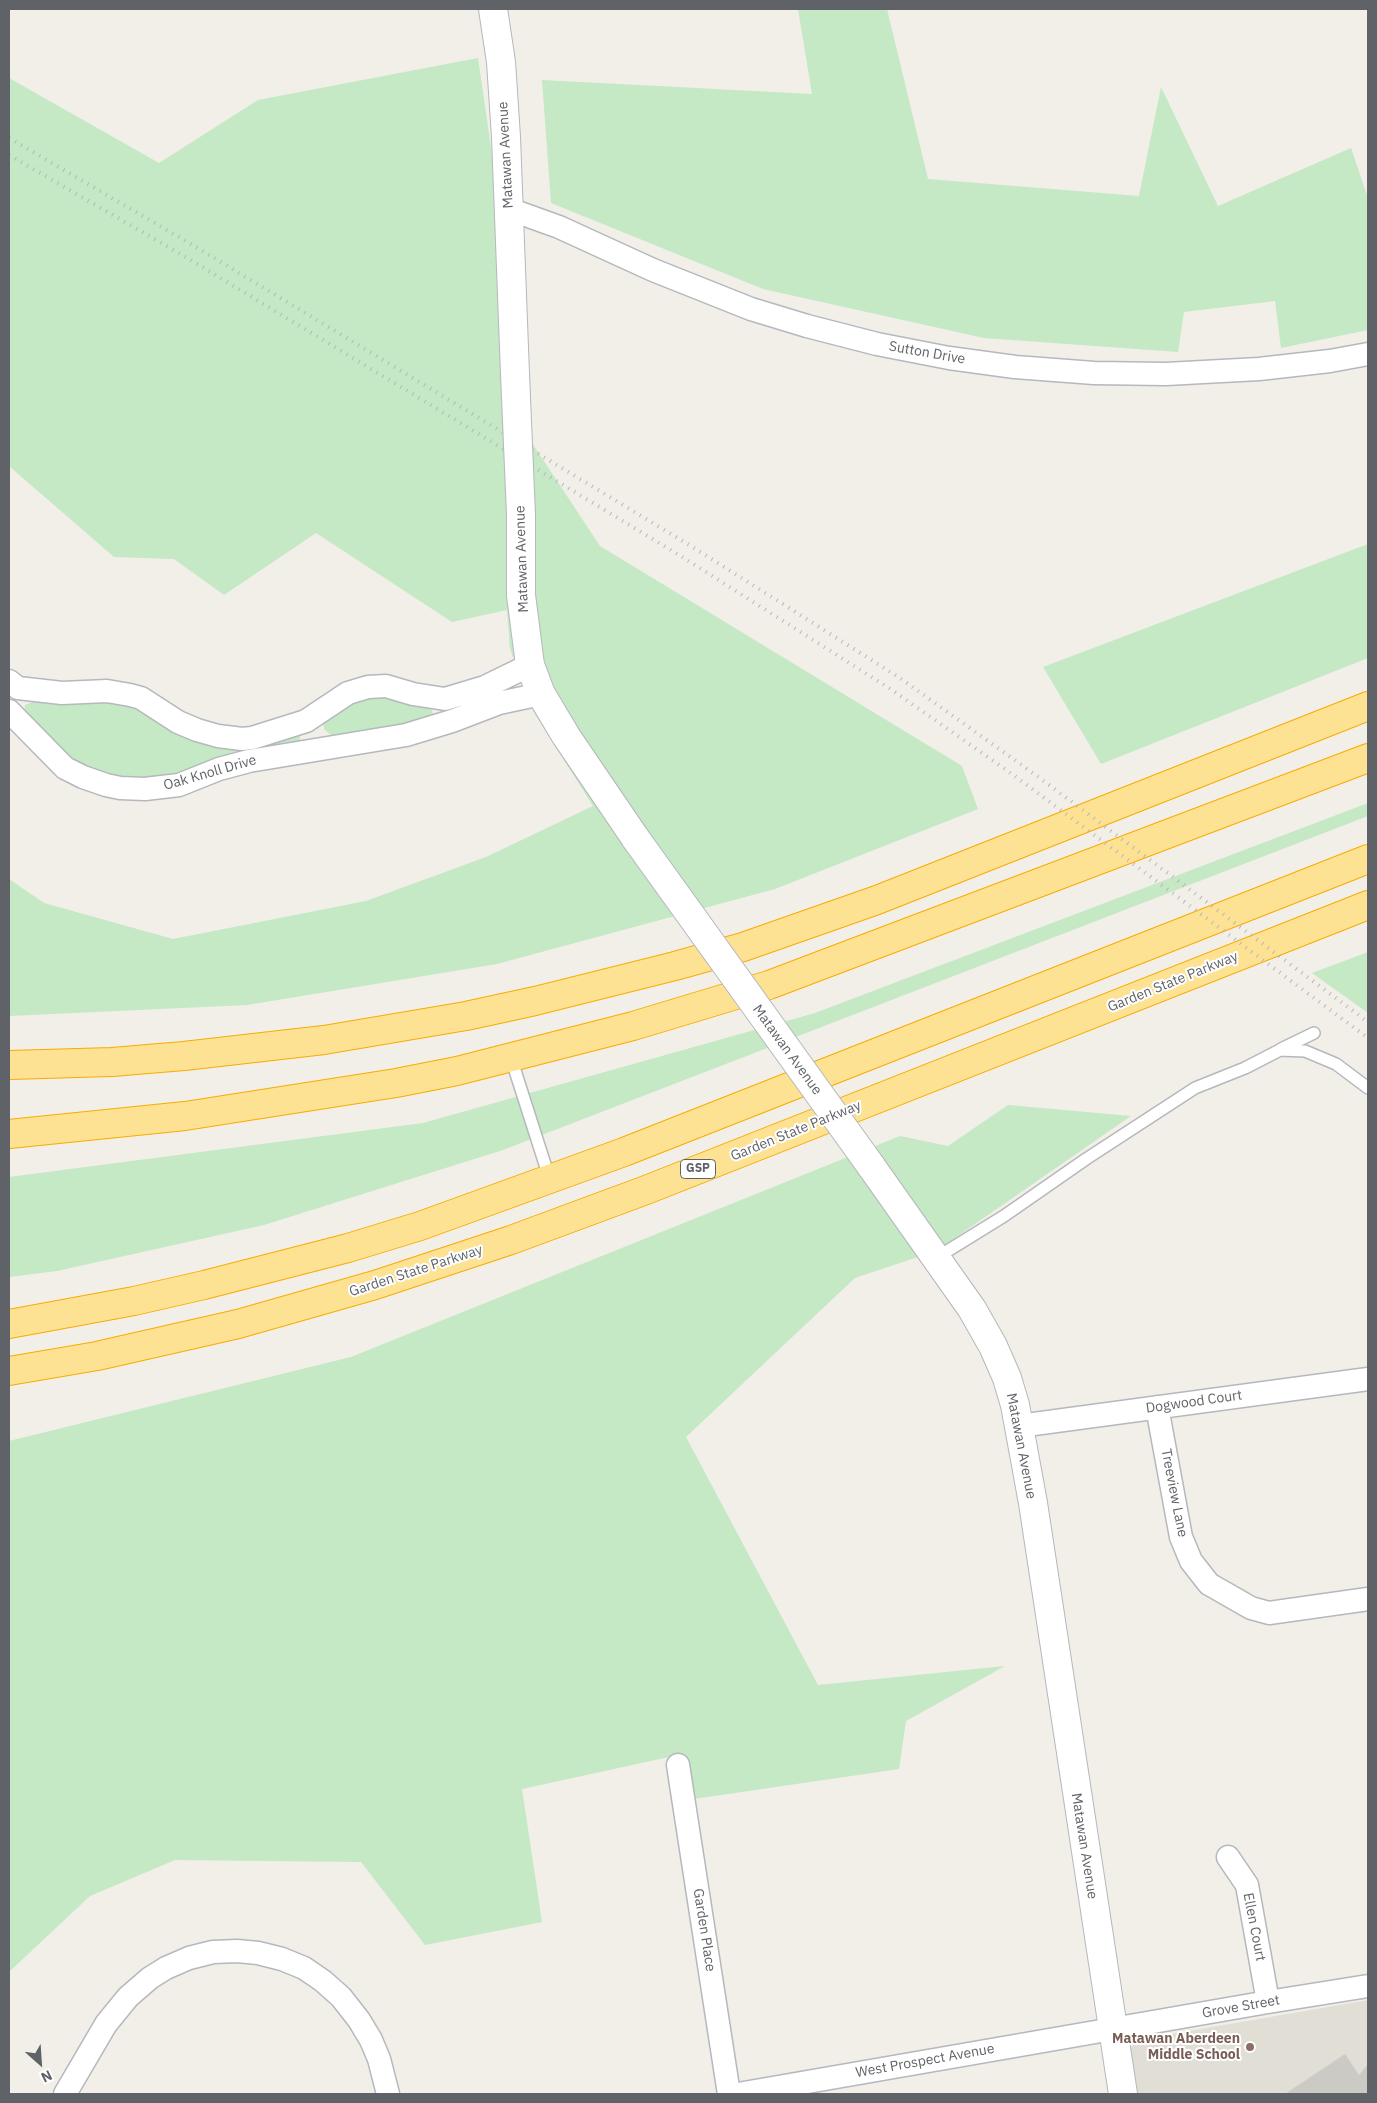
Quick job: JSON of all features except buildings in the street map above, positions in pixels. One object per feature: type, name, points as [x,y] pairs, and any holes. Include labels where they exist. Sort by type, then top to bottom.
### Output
[{"type":"highway","points":[[9,1065],[112,1062],[175,1057],[324,1040],[466,1016],[675,966],[743,947],[877,900],[1368,706]]},
{"type":"highway","points":[[9,1134],[122,1123],[254,1106],[396,1083],[511,1057],[642,1023],[769,985],[1368,758]]},
{"type":"highway","points":[[9,1324],[134,1302],[276,1268],[420,1226],[550,1180],[1368,859]]},
{"type":"highway","name":"Garden State Parkway","points":[[9,1371],[97,1356],[238,1324],[375,1285],[511,1240],[638,1193],[1368,905]]},
{"type":"street","name":"Matawan Avenue","points":[[493,9],[501,62],[509,209],[521,515],[521,595],[530,664],[541,694],[566,736],[636,839],[972,1309],[993,1346],[1007,1378],[1015,1405],[1033,1503],[1123,2094]]},
{"type":"street","name":"Sutton Drive","points":[[509,209],[559,227],[653,270],[751,309],[877,344],[949,358],[1015,367],[1094,373],[1166,374],[1259,369],[1330,361],[1368,354]]},
{"type":"street","name":"Oak Knoll Drive","points":[[12,691],[62,693],[107,691],[130,695],[141,698],[178,722],[197,730],[218,736],[242,739],[252,738],[306,721],[348,693],[368,687],[386,686],[413,694],[445,699],[485,687],[530,664]]},
{"type":"street","name":"Oak Knoll Drive","points":[[9,711],[65,768],[83,777],[120,788],[145,789],[179,785],[219,769],[249,761],[318,748],[406,735],[452,722],[499,704],[541,694]]},
{"type":"street","points":[[445,699],[452,722]]},
{"type":"street","points":[[306,721],[318,748]]},
{"type":"street","name":"Dogwood Court","points":[[1019,1426],[1368,1379]]},
{"type":"street","name":"Treeview Lane","points":[[1157,1407],[1181,1537],[1191,1561],[1209,1584],[1251,1608],[1269,1613],[1368,1599]]},
{"type":"street","name":"Garden Place","points":[[678,1765],[729,2094]]},
{"type":"street","name":"Ellen Court","points":[[1228,1857],[1247,1886],[1268,2002]]},
{"type":"street","points":[[65,2094],[106,2024],[128,1997],[150,1978],[166,1968],[189,1958],[213,1952],[237,1951],[274,1957],[304,1968],[341,1997],[359,2020],[371,2040],[379,2059],[388,2094]]},
{"type":"street","name":"Grove Street","points":[[1113,2028],[1368,1986]]},
{"type":"street","name":"West Prospect Avenue","points":[[738,2094],[1113,2028]]},
{"type":"lane","points":[[936,1258],[1004,1216],[1086,1159],[1195,1088],[1244,1068],[1314,1033]]},
{"type":"lane","points":[[1280,1050],[1305,1051],[1336,1064],[1368,1088]]},
{"type":"lane","points":[[511,1057],[550,1180]]},
{"type":"shaded area","name":"Matawan Aberdeen Middle School","points":[[1368,2000],[1368,2094],[1137,2094],[1130,2049],[1137,2040]]},
{"type":"green space","points":[[798,9],[887,9],[928,179],[1139,196],[1161,87],[1218,206],[1351,148],[1368,198],[1368,330],[1281,348],[1275,301],[1184,312],[1178,352],[984,338],[763,289],[551,203],[542,80],[812,94]]},
{"type":"green space","points":[[478,58],[526,387],[526,434],[600,546],[962,766],[978,809],[775,889],[497,964],[247,1005],[9,1016],[9,879],[44,903],[173,939],[366,901],[486,857],[593,806],[533,711],[510,649],[507,610],[452,622],[316,533],[224,595],[174,559],[114,557],[9,466],[9,78],[159,163],[258,100]]},
{"type":"green space","points":[[1368,544],[1368,658],[1101,764],[1043,667]]},
{"type":"green space","points":[[368,693],[431,708],[433,714],[427,721],[338,737],[331,735],[324,729],[323,721]]},
{"type":"green space","points":[[126,700],[163,721],[300,735],[300,740],[296,744],[175,777],[145,781],[99,773],[71,759],[24,714],[25,705],[35,701]]},
{"type":"green space","points":[[1368,803],[1368,816],[503,1150],[264,1225],[57,1271],[9,1277],[9,1177],[423,1123],[815,1013]]},
{"type":"green space","points":[[1368,952],[1368,1013],[1312,973]]},
{"type":"green space","points":[[1008,1105],[1131,1116],[936,1251],[855,1278],[686,1437],[818,1685],[1005,1666],[906,1721],[899,1769],[680,1801],[669,1757],[522,1789],[542,1922],[425,1945],[361,1862],[175,1860],[90,1896],[9,1972],[9,1441],[351,1357],[900,1136],[948,1146]]},
{"type":"railway","points":[[9,138],[196,247],[691,546],[900,678],[1037,776],[1368,1022]]},
{"type":"railway","points":[[9,155],[189,259],[684,558],[892,690],[1012,774],[1368,1038]]},
{"type":"place","name":"Matawan Aberdeen Middle School","points":[[1250,2047]]}]
